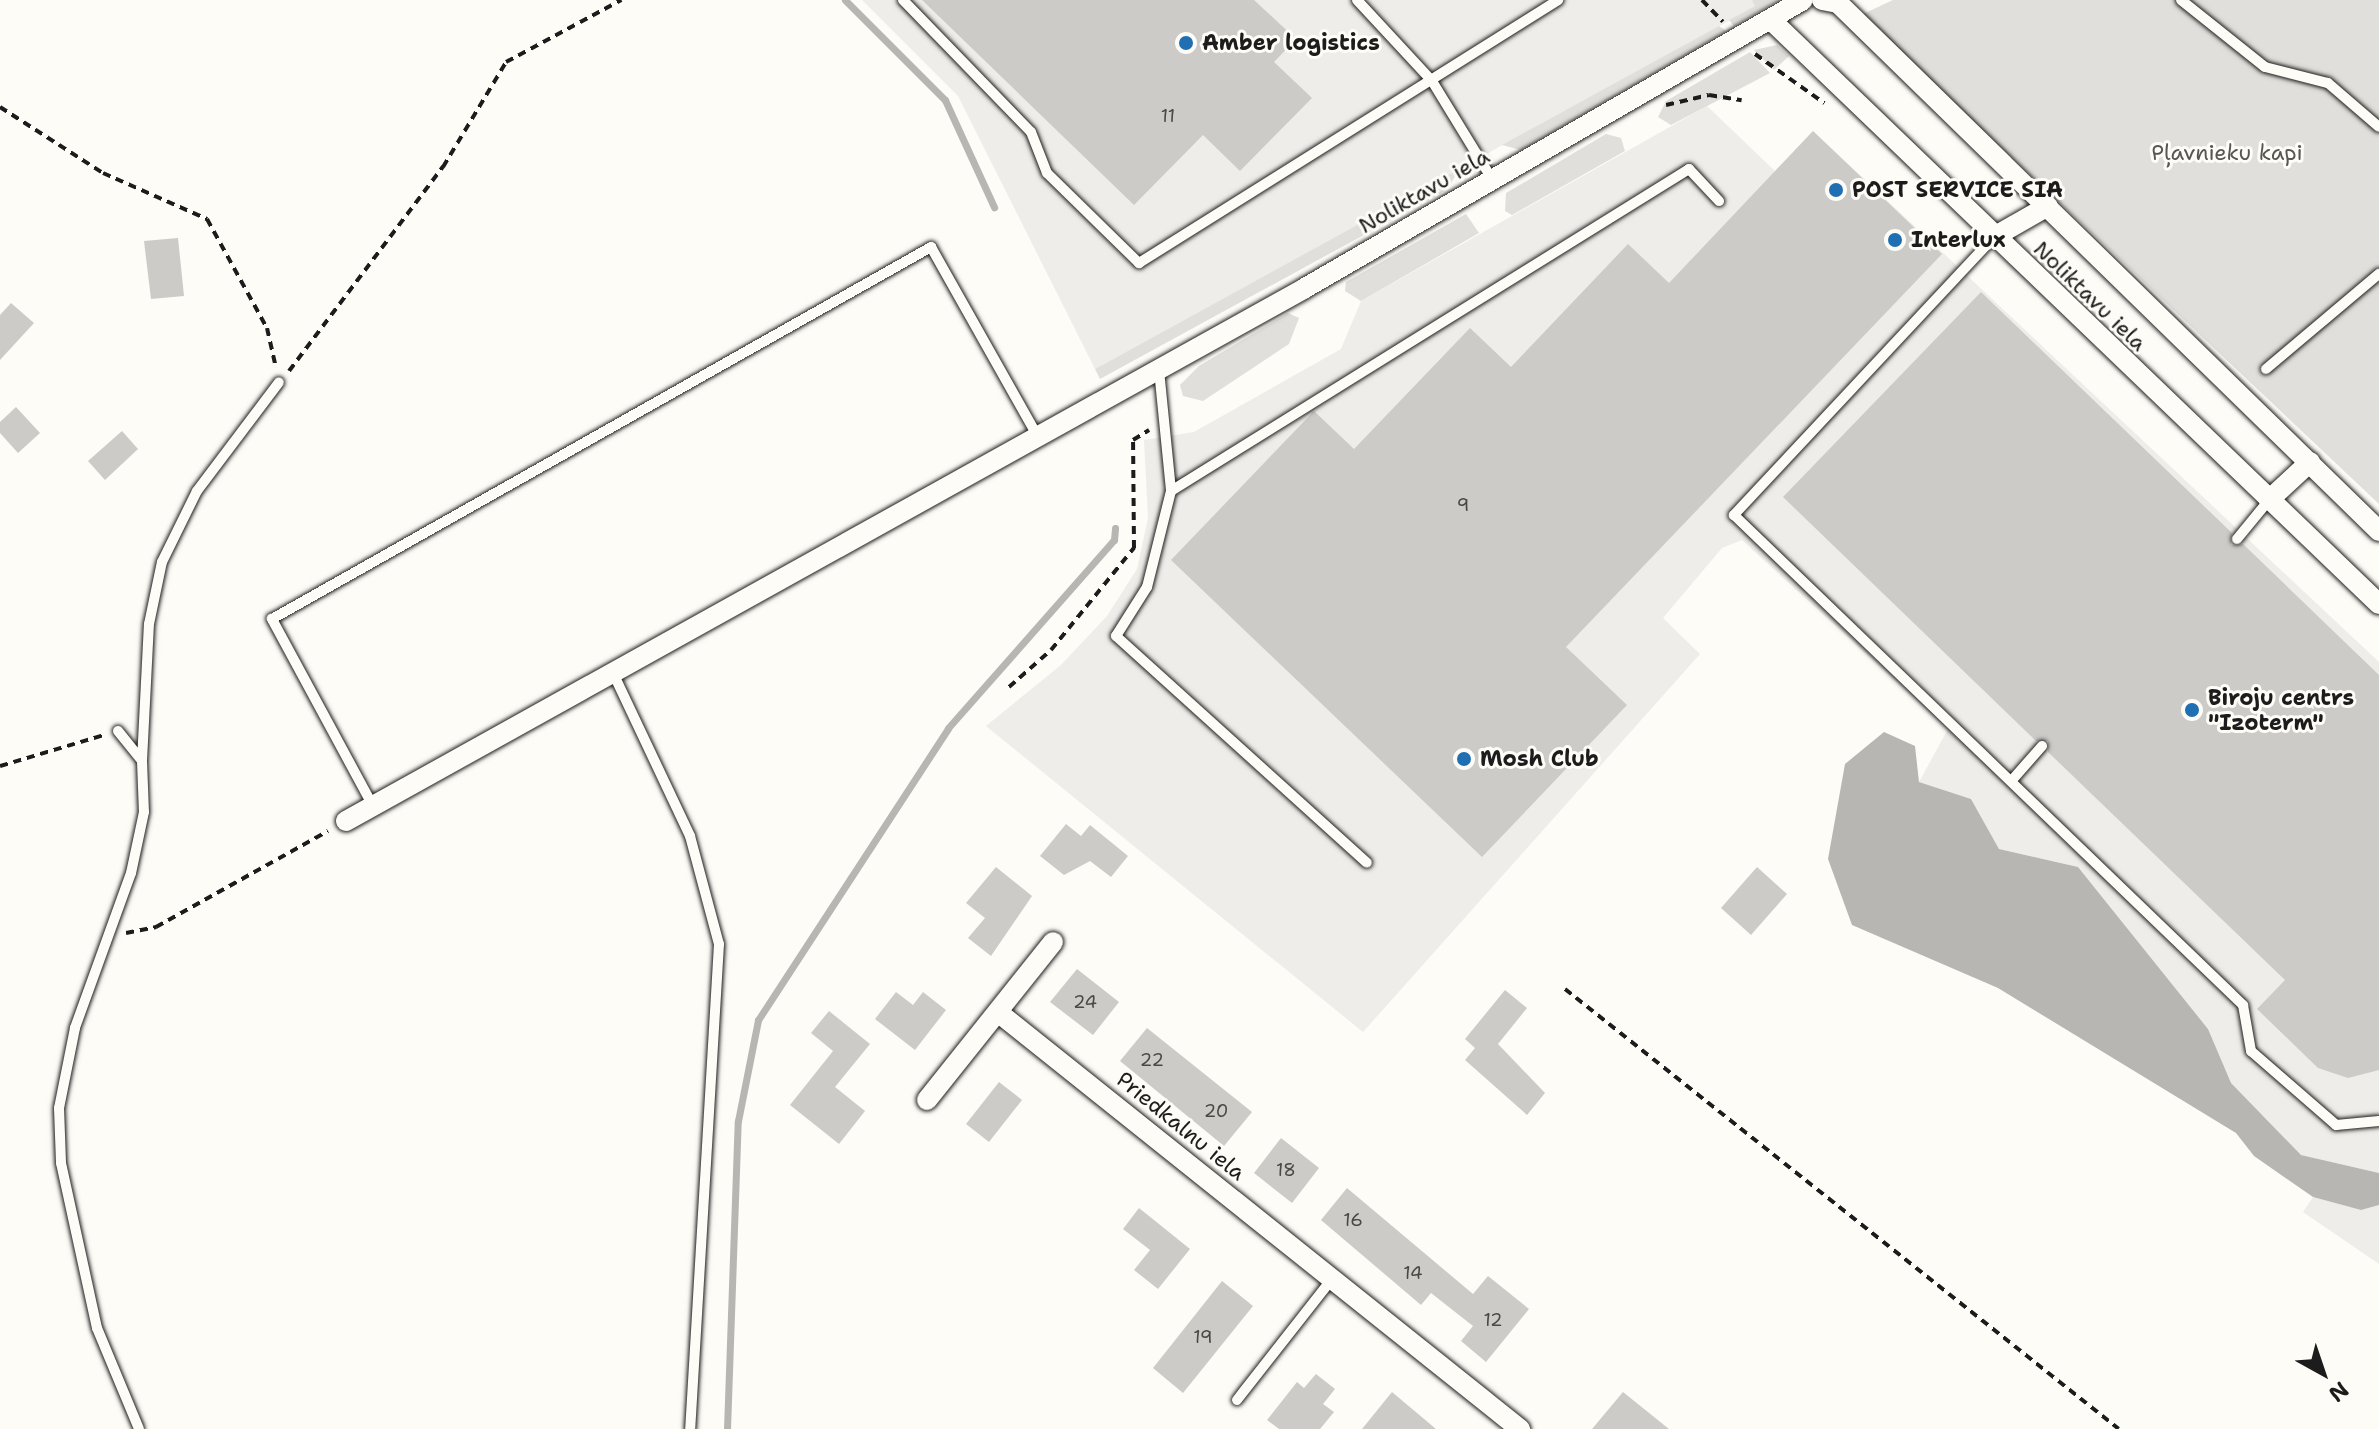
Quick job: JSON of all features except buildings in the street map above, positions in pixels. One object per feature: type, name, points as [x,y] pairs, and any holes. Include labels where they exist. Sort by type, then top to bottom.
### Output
[{"type":"street","name":"Noliktavu iela","points":[[346,821],[1159,370],[1803,0]]},
{"type":"street","name":"Noliktavu iela","points":[[1822,0],[1838,3],[2379,531]]},
{"type":"street","name":"Noliktavu iela","points":[[1771,20],[2379,604]]},
{"type":"street","points":[[1994,237],[2048,206]]},
{"type":"street","points":[[2269,500],[2310,462]]},
{"type":"street","points":[[927,1100],[1053,942]]},
{"type":"street","name":"Priedkalnu iela","points":[[999,1013],[1520,1429]]},
{"type":"lane","points":[[903,0],[1031,132],[1047,173],[1139,263],[1558,0]]},
{"type":"lane","points":[[1357,0],[1432,81],[1492,179]]},
{"type":"lane","points":[[2181,0],[2265,67],[2328,83],[2379,127]]},
{"type":"lane","points":[[1171,491],[1689,169],[1719,201]]},
{"type":"lane","points":[[1994,237],[1734,515],[2013,779],[2243,1005],[2251,1051],[2336,1125],[2379,1121]]},
{"type":"lane","points":[[373,806],[272,619],[931,247],[1038,437]]},
{"type":"lane","points":[[2266,369],[2379,274]]},
{"type":"lane","points":[[1159,370],[1162,437],[1171,491],[1147,587],[1116,636],[1367,863]]},
{"type":"lane","points":[[139,1429],[97,1328],[61,1163],[59,1108],[73,1041],[108,937],[144,812],[142,761],[149,624],[162,562],[197,491],[279,382]]},
{"type":"lane","points":[[2237,539],[2269,500]]},
{"type":"lane","points":[[613,673],[690,836],[719,944],[690,1429]]},
{"type":"lane","points":[[118,731],[142,761]]},
{"type":"lane","points":[[2013,779],[2042,746]]},
{"type":"lane","points":[[1237,1400],[1332,1278]]},
{"type":"path","points":[[279,382],[443,167],[506,62],[621,0]]},
{"type":"path","points":[[1702,0],[1772,72],[1824,103]]},
{"type":"path","points":[[1640,96],[1659,107],[1709,95],[1742,100]]},
{"type":"path","points":[[0,107],[103,173],[207,219],[267,328],[279,382]]},
{"type":"path","points":[[1009,687],[1051,650],[1134,548],[1133,440],[1161,422]]},
{"type":"path","points":[[0,766],[118,731]]},
{"type":"path","points":[[108,937],[156,927],[346,821]]},
{"type":"path","points":[[1565,989],[2119,1429]]},
{"type":"shaded area","points":[[862,0],[1752,0],[1756,6],[1095,369],[958,96]]},
{"type":"shaded area","points":[[1707,106],[1775,171],[1813,131],[2379,662],[2379,1173],[2301,1155],[2230,1083],[2208,1029],[2078,867],[1999,849],[1971,799],[1919,782],[1948,729],[1742,540],[1722,548],[1663,618],[1700,654],[1363,1032],[986,726],[1061,665],[1107,616],[1137,569],[1148,518],[1144,440],[1194,432],[1341,349],[1361,301]]},
{"type":"shaded area","points":[[1884,732],[1915,746],[1919,782],[1971,799],[1999,849],[2078,867],[2208,1029],[2231,1083],[2301,1155],[2379,1173],[2379,1205],[2361,1210],[2313,1197],[2254,1156],[2236,1133],[1998,988],[1852,925],[1828,859],[1845,764]]},
{"type":"shaded area","points":[[2313,1197],[2361,1210],[2379,1205],[2379,1264],[2303,1212]]},
{"type":"green space","points":[[1752,0],[1779,0],[1734,26],[1729,20],[1755,6]]},
{"type":"green space","name":"Pļavnieku kapi","points":[[1893,0],[2379,0],[2379,504],[1861,15]]},
{"type":"green space","points":[[1719,26],[1726,31],[1521,150],[1502,145]]},
{"type":"green space","points":[[1777,45],[1789,56],[1774,70],[1754,50]]},
{"type":"green space","points":[[1750,52],[1770,73],[1671,125],[1658,117],[1666,101]]},
{"type":"green space","points":[[1606,134],[1621,138],[1625,151],[1512,215],[1505,211],[1506,193]]},
{"type":"green space","points":[[1459,169],[1448,189],[1100,379],[1095,369]]},
{"type":"green space","points":[[1466,214],[1479,233],[1361,301],[1345,291],[1346,282]]},
{"type":"green space","points":[[1288,313],[1299,318],[1289,344],[1203,401],[1183,396],[1180,385],[1199,366]]},
{"type":"waterway","points":[[845,0],[945,100],[994,207]]},
{"type":"waterway","points":[[727,1429],[738,1121],[758,1020],[948,728],[1114,540],[1115,528]]},
{"type":"place","name":"Amber logistics","points":[[1186,43]]},
{"type":"place","name":"POST SERVICE SIA","points":[[1836,190]]},
{"type":"place","name":"Interlux","points":[[1895,240]]},
{"type":"place","name":"Biroju centrs \"Izoterm\"","points":[[2192,710]]},
{"type":"place","name":"Mosh Club","points":[[1464,759]]}]
